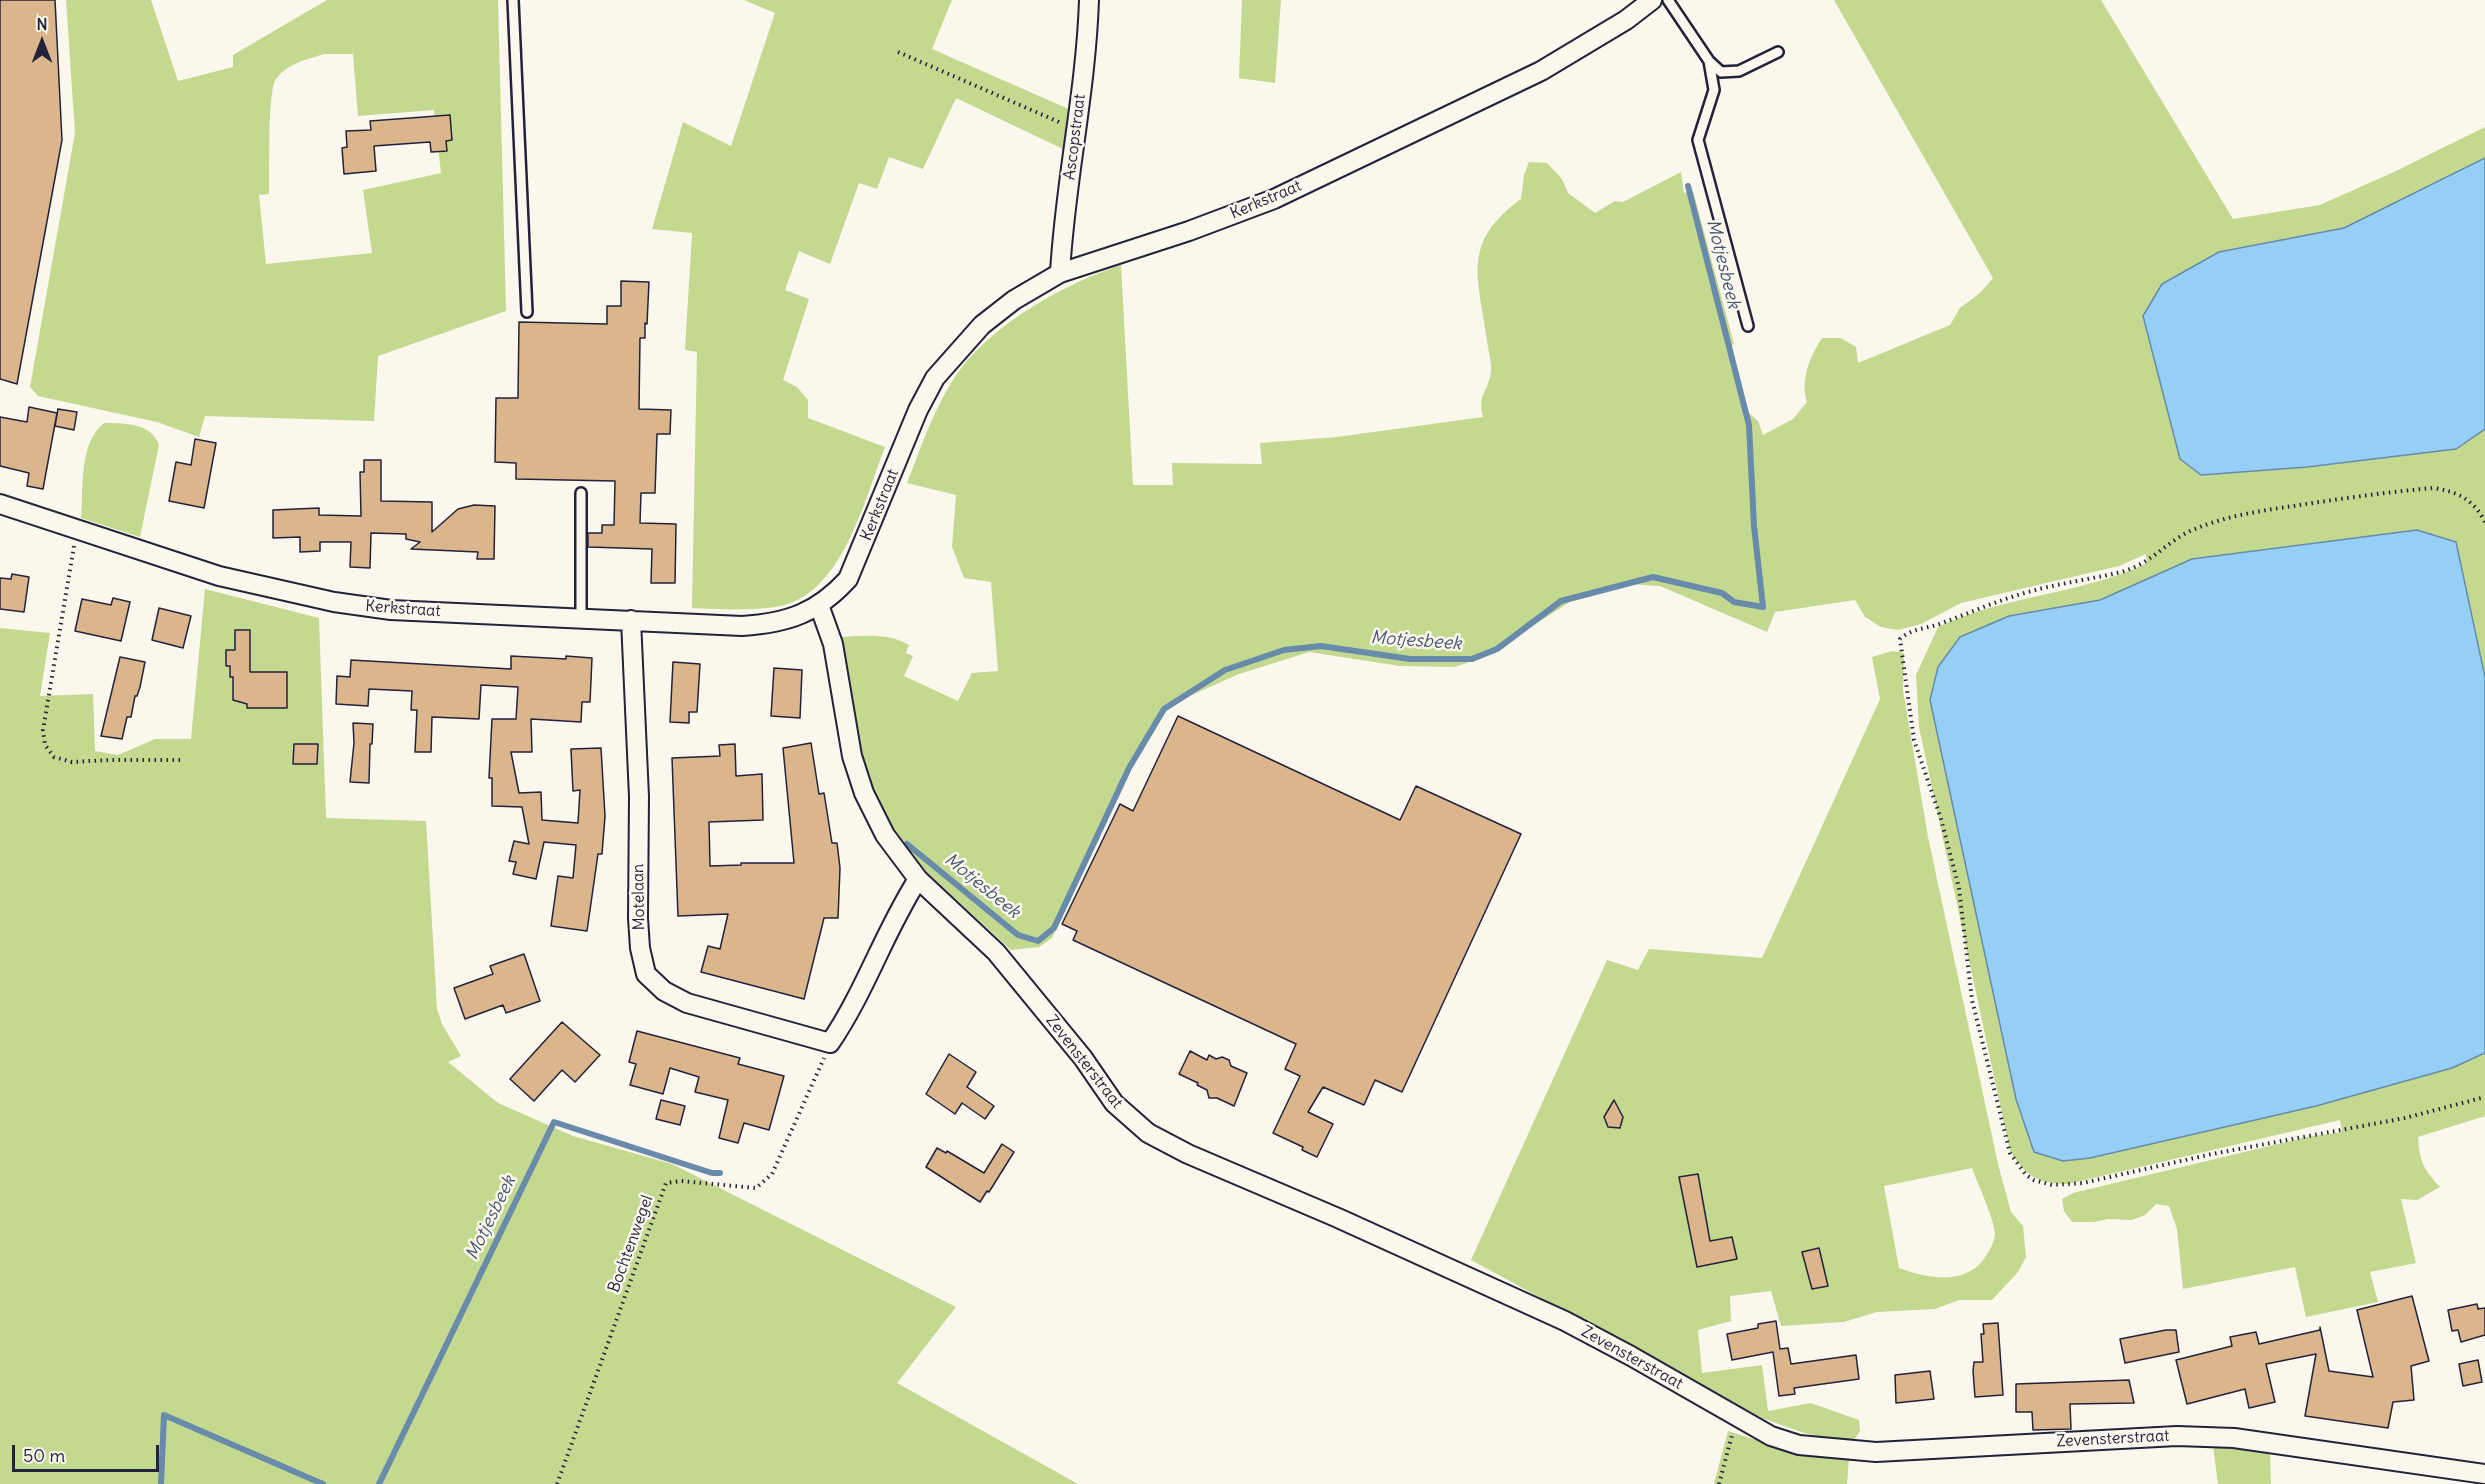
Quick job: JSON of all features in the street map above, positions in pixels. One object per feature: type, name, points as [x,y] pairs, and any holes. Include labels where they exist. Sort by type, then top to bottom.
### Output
[{"type":"street","name":"Ascopstraat","points":[[1060,273],[1062,236],[1087,41],[1089,0]]},
{"type":"street","name":"Kerkstraat","points":[[0,504],[219,576],[334,602],[391,610],[742,627],[797,618],[837,592],[848,579],[918,410],[935,378],[982,325],[1014,300],[1060,273],[1189,231],[1274,199],[1541,71],[1626,20],[1652,0]]},
{"type":"street","name":"Zevensterstraat","points":[[819,605],[833,644],[852,756],[864,793],[885,835],[918,879],[996,952],[1083,1058],[1114,1103],[1148,1133],[1188,1155],[1338,1218],[1555,1316],[1631,1356],[1771,1436],[1799,1445],[1876,1452],[2177,1436],[2234,1438],[2485,1474]]},
{"type":"street","name":"Motelaan","points":[[631,620],[639,797],[638,918],[640,948],[646,974],[664,991],[687,1003],[830,1043]]},
{"type":"street","points":[[830,1043],[846,1019],[898,910],[918,879]]},
{"type":"lane","points":[[513,0],[526,312]]},
{"type":"lane","points":[[1668,0],[1709,61],[1721,72],[1739,71],[1778,52]]},
{"type":"lane","points":[[1709,61],[1714,90],[1698,140],[1748,327]]},
{"type":"lane","points":[[581,493],[581,618]]},
{"type":"path","points":[[898,52],[1052,120],[1077,126]]},
{"type":"path","points":[[2485,522],[2479,511],[2465,497],[2447,490],[2433,489],[2340,498],[2257,512],[2194,529],[2137,567],[2031,591],[1977,608],[1942,623],[1913,630],[1900,639],[1914,741],[1941,819],[1959,888],[1977,1021],[2010,1153],[2026,1175],[2052,1185],[2083,1183],[2212,1154],[2405,1118],[2485,1096]]},
{"type":"path","points":[[77,529],[43,730],[45,745],[54,757],[72,762],[184,760]]},
{"type":"path","name":"Bochtenwegel","points":[[557,1484],[666,1183],[681,1181],[756,1188],[772,1174],[830,1043]]},
{"type":"path","points":[[1719,1484],[1737,1417]]},
{"type":"green space","points":[[66,0],[151,0],[178,81],[233,67],[233,55],[327,0],[498,0],[506,311],[378,356],[374,421],[205,416],[199,437],[157,422],[38,396],[30,387],[75,133]],"holes":[[[324,54],[353,54],[358,116],[434,110],[441,173],[363,190],[372,253],[266,264],[259,195],[269,194],[270,116],[276,79],[286,69],[311,58]]]},
{"type":"green space","points":[[744,0],[952,0],[932,49],[1071,110],[1063,149],[956,98],[923,169],[889,157],[877,189],[859,183],[830,264],[799,251],[785,290],[809,299],[783,380],[797,387],[808,400],[808,418],[885,447],[859,519],[847,544],[834,566],[818,586],[798,600],[775,607],[692,608],[697,352],[685,350],[692,233],[652,229],[683,122],[731,146],[775,13]]},
{"type":"green space","points":[[1242,0],[1281,0],[1275,83],[1239,78]]},
{"type":"green space","points":[[1834,0],[2101,0],[2233,219],[2320,205],[2485,127],[2485,158],[2344,228],[2219,252],[2307,467],[2456,449],[2485,429],[2485,677],[2456,542],[2192,559],[2100,600],[2009,616],[1930,700],[2016,1099],[2034,1152],[2090,1158],[2316,1106],[2452,1068],[2485,1053],[2485,1116],[2418,1137],[2423,1165],[2440,1187],[2417,1200],[2401,1199],[2416,1263],[2370,1272],[2378,1302],[2306,1317],[2295,1267],[2183,1289],[2177,1229],[2169,1206],[2156,1204],[2145,1215],[2132,1220],[2108,1219],[2094,1222],[2072,1222],[2064,1211],[2062,1199],[2073,1193],[2307,1137],[2342,1132],[2340,1120],[2068,1184],[2058,1184],[2034,1177],[2022,1167],[2010,1151],[1919,727],[1916,675],[1938,627],[1989,608],[2122,574],[2147,563],[2146,554],[2119,566],[1961,603],[1921,624],[1898,630],[1881,627],[1865,617],[1855,600],[1775,612],[1767,632],[1660,586],[1627,584],[1587,591],[1484,657],[1455,667],[1400,666],[1309,652],[1239,674],[1192,695],[1167,710],[1141,748],[1052,938],[1039,947],[1011,950],[920,866],[882,818],[862,776],[838,637],[884,636],[909,645],[906,653],[913,656],[904,676],[958,701],[972,673],[998,671],[991,582],[964,578],[952,547],[956,495],[907,483],[936,411],[950,384],[974,353],[1011,321],[1077,282],[1121,265],[1133,485],[1173,485],[1172,463],[1262,464],[1260,443],[1337,437],[1483,417],[1481,403],[1490,379],[1491,368],[1480,297],[1478,262],[1489,230],[1521,199],[1524,175],[1529,162],[1547,163],[1562,179],[1568,193],[1595,213],[1615,201],[1623,202],[1681,172],[1684,193],[1693,191],[1734,344],[1728,348],[1748,412],[1758,421],[1763,435],[1793,419],[1807,402],[1805,385],[1807,368],[1822,338],[1841,338],[1856,347],[1858,363],[1950,325],[1960,308],[1980,293],[1993,278]]},
{"type":"green space","points":[[104,423],[129,424],[144,428],[150,432],[159,445],[140,537],[81,518],[86,454],[90,442]]},
{"type":"green space","points":[[205,589],[319,618],[326,818],[426,821],[437,1009],[442,1024],[461,1056],[448,1062],[498,1103],[573,1136],[672,1164],[956,1307],[897,1383],[1078,1484],[0,1484],[0,628],[50,633],[40,696],[93,694],[95,751],[118,755],[155,739],[191,739]]},
{"type":"green space","points":[[1892,651],[1904,653],[1903,690],[1928,837],[1998,1164],[2011,1212],[2023,1226],[2026,1257],[2018,1272],[1992,1300],[1959,1300],[1935,1309],[1877,1312],[1844,1322],[1781,1326],[1771,1291],[1730,1296],[1731,1321],[1698,1330],[1702,1373],[1762,1365],[1768,1411],[1811,1403],[1859,1420],[1860,1431],[1852,1443],[1804,1433],[1762,1418],[1471,1260],[1607,960],[1638,970],[1649,949],[1762,958],[1880,699],[1872,657]],"holes":[[[1972,1168],[1989,1211],[1995,1234],[1984,1259],[1976,1268],[1955,1276],[1932,1277],[1899,1268],[1884,1186]]]},
{"type":"green space","points":[[1728,1431],[1807,1456],[1849,1458],[1847,1484],[1714,1484]]},
{"type":"green space","points":[[2213,1446],[2270,1453],[2271,1484],[2218,1484]]},
{"type":"water","points":[[2485,158],[2485,429],[2456,449],[2307,467],[2201,475],[2180,459],[2143,316],[2162,284],[2219,252],[2344,228]]},
{"type":"water","points":[[2417,530],[2456,542],[2485,677],[2485,1053],[2452,1068],[2316,1106],[2090,1158],[2063,1161],[2034,1152],[2016,1099],[1930,700],[1938,667],[1960,637],[2009,616],[2100,600],[2192,559]]},
{"type":"building","points":[[0,0],[55,0],[62,140],[17,384],[0,379]]},
{"type":"building","points":[[450,115],[452,140],[446,141],[447,151],[431,152],[430,142],[374,146],[376,171],[344,174],[342,148],[347,147],[346,131],[371,130],[370,121]]},
{"type":"building","points":[[621,281],[649,282],[645,338],[640,338],[639,409],[671,410],[670,434],[657,434],[655,493],[641,493],[640,523],[676,524],[675,583],[651,583],[652,549],[588,547],[588,533],[602,533],[602,525],[614,525],[615,481],[516,479],[516,463],[495,462],[496,398],[518,398],[519,322],[607,324],[607,306],[621,306]]},
{"type":"building","points":[[29,407],[57,413],[43,489],[27,486],[29,473],[0,466],[0,417],[27,422]]},
{"type":"building","points":[[58,409],[77,412],[74,430],[55,426]]},
{"type":"building","points":[[195,439],[216,443],[204,508],[169,501],[176,462],[191,465]]},
{"type":"building","points":[[364,460],[381,460],[381,501],[432,502],[432,532],[458,509],[474,505],[495,506],[494,559],[477,559],[478,552],[411,549],[420,542],[406,539],[406,534],[371,533],[370,568],[350,567],[351,542],[320,542],[320,551],[300,552],[300,537],[273,538],[273,510],[319,508],[319,515],[361,516],[360,472],[364,472]]},
{"type":"building","points":[[12,574],[29,577],[24,612],[0,609],[0,578],[11,579]]},
{"type":"building","points":[[113,598],[130,602],[121,641],[75,631],[82,599],[111,605]]},
{"type":"building","points":[[159,608],[191,616],[183,648],[152,640]]},
{"type":"building","points":[[235,630],[250,630],[250,672],[287,672],[287,708],[247,708],[247,704],[233,700],[233,677],[230,677],[230,666],[226,666],[226,650],[235,650]]},
{"type":"building","points":[[511,656],[592,658],[590,702],[582,702],[581,722],[531,719],[532,752],[511,752],[519,793],[541,792],[542,820],[578,823],[580,790],[573,791],[571,749],[601,748],[605,816],[602,854],[598,854],[587,931],[551,926],[558,876],[573,878],[576,845],[544,842],[536,879],[513,874],[516,862],[509,861],[514,841],[529,844],[522,807],[492,806],[492,778],[489,778],[492,719],[516,719],[518,687],[481,685],[479,719],[432,717],[431,752],[415,752],[417,710],[411,710],[412,691],[369,689],[368,706],[336,704],[337,676],[350,677],[351,660],[511,669]]},
{"type":"building","points":[[120,657],[145,662],[140,687],[135,696],[131,717],[127,717],[122,739],[101,736]]},
{"type":"building","points":[[673,662],[700,664],[697,712],[689,712],[689,723],[670,722]]},
{"type":"building","points":[[774,668],[802,670],[800,718],[771,716]]},
{"type":"building","points":[[1178,716],[1400,820],[1416,786],[1521,834],[1402,1092],[1375,1080],[1364,1105],[1323,1087],[1308,1112],[1333,1124],[1317,1157],[1302,1150],[1303,1147],[1273,1133],[1300,1076],[1285,1069],[1296,1044],[1073,940],[1077,931],[1062,924],[1120,804],[1133,811]]},
{"type":"building","points":[[353,723],[373,724],[369,783],[350,782],[354,743]]},
{"type":"building","points":[[811,743],[819,794],[824,793],[832,843],[837,843],[840,868],[838,918],[824,918],[804,999],[701,972],[708,946],[720,949],[728,914],[678,916],[672,758],[720,756],[719,745],[735,744],[736,776],[762,774],[763,820],[709,822],[710,866],[741,865],[741,863],[794,863],[783,748]]},
{"type":"building","points":[[294,744],[318,744],[317,764],[293,764]]},
{"type":"building","points":[[524,954],[540,1001],[506,1013],[503,1005],[465,1019],[454,988],[493,974],[490,966]]},
{"type":"building","points":[[562,1022],[600,1055],[575,1082],[562,1070],[534,1101],[510,1079]]},
{"type":"building","points":[[637,1031],[740,1058],[738,1064],[784,1076],[769,1130],[744,1123],[738,1143],[719,1138],[728,1100],[695,1092],[699,1077],[670,1068],[663,1094],[630,1085],[636,1064],[629,1062]]},
{"type":"building","points":[[1190,1051],[1207,1060],[1209,1055],[1216,1059],[1222,1057],[1229,1060],[1231,1066],[1247,1073],[1234,1106],[1217,1098],[1209,1098],[1207,1090],[1179,1074]]},
{"type":"building","points":[[949,1054],[976,1072],[967,1087],[994,1106],[985,1119],[962,1103],[955,1114],[926,1094]]},
{"type":"building","points":[[661,1100],[685,1106],[680,1125],[656,1119]]},
{"type":"building","points":[[1614,1100],[1623,1117],[1620,1128],[1608,1127],[1604,1117]]},
{"type":"building","points":[[1002,1144],[1014,1152],[989,1192],[987,1191],[980,1202],[926,1167],[937,1148],[946,1153],[947,1151],[984,1173]]},
{"type":"building","points":[[1698,1174],[1710,1241],[1732,1237],[1737,1259],[1697,1267],[1679,1177]]},
{"type":"building","points":[[1819,1248],[1828,1286],[1812,1289],[1802,1252]]},
{"type":"building","points":[[2412,1296],[2429,1361],[2411,1366],[2414,1400],[2393,1402],[2388,1428],[2305,1416],[2316,1354],[2266,1364],[2275,1402],[2249,1408],[2245,1389],[2187,1404],[2176,1360],[2232,1346],[2230,1337],[2256,1332],[2259,1344],[2320,1330],[2320,1327],[2329,1371],[2373,1377],[2357,1310]]},
{"type":"building","points":[[2477,1304],[2478,1309],[2485,1308],[2485,1335],[2461,1342],[2458,1330],[2452,1331],[2448,1310]]},
{"type":"building","points":[[1776,1321],[1780,1349],[1788,1348],[1791,1364],[1856,1355],[1859,1379],[1794,1388],[1795,1394],[1779,1396],[1773,1352],[1732,1360],[1727,1334],[1758,1328],[1758,1324]]},
{"type":"building","points":[[1998,1323],[2003,1395],[1975,1397],[1973,1371],[1974,1362],[1983,1362],[1981,1334],[1984,1334],[1983,1324]]},
{"type":"building","points":[[2176,1330],[2179,1352],[2125,1363],[2120,1339]]},
{"type":"building","points":[[2478,1360],[2482,1382],[2463,1386],[2459,1364]]},
{"type":"building","points":[[1930,1371],[1934,1399],[1896,1403],[1895,1375]]},
{"type":"building","points":[[2129,1380],[2134,1403],[2070,1404],[2071,1429],[2033,1430],[2032,1412],[2016,1412],[2016,1384]]},
{"type":"waterway","name":"Motjesbeek","points":[[907,844],[1018,935],[1038,941],[1054,928],[1129,768],[1164,709],[1225,670],[1284,650],[1321,646],[1410,659],[1472,659],[1497,649],[1561,601],[1653,577],[1722,593],[1734,602],[1763,607],[1754,526],[1749,425],[1688,186]]},
{"type":"waterway","name":"Motjesbeek","points":[[379,1484],[554,1122],[712,1173],[720,1173]]},
{"type":"waterway","name":"Motjesbeek","points":[[161,1484],[164,1415],[323,1484]]}]
